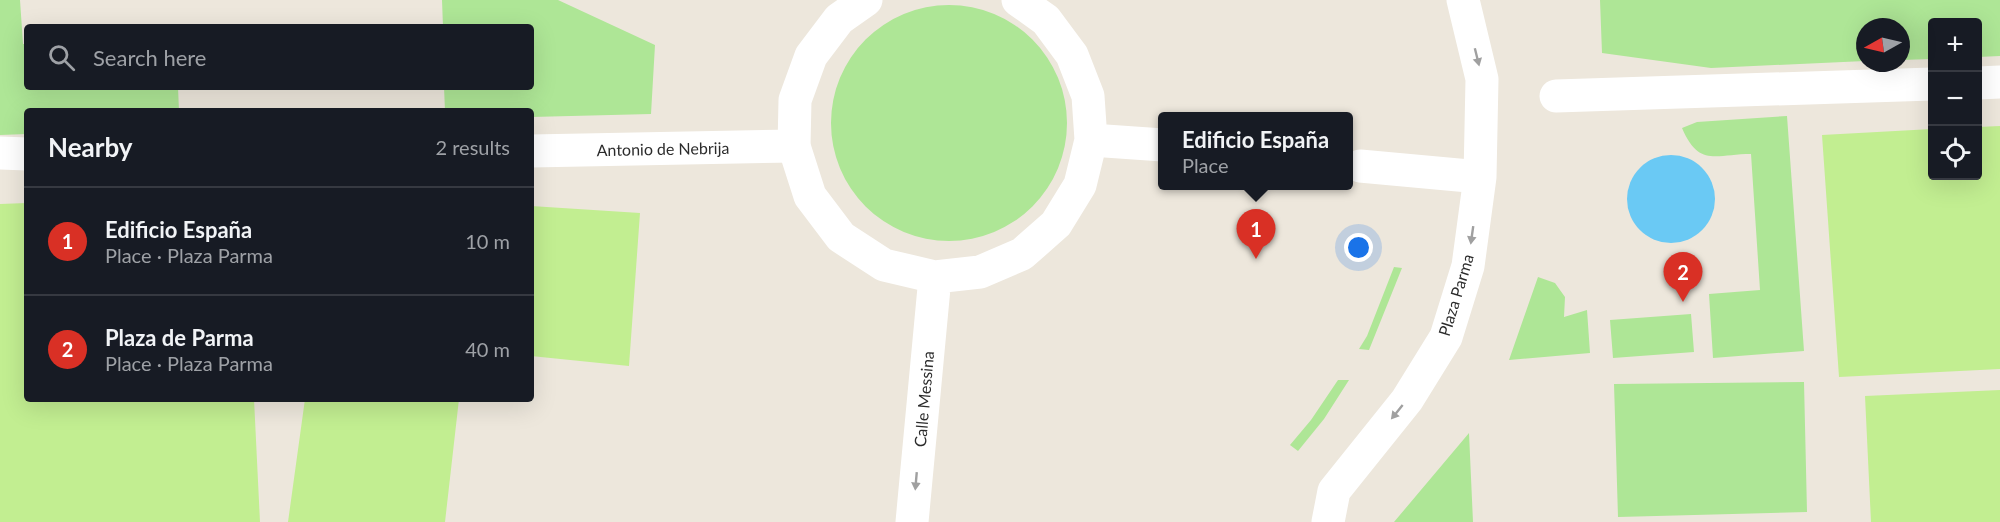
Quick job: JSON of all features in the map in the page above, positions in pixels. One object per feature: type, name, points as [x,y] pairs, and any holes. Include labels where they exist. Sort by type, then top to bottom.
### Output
[{"type":"street","points":[[866,0],[839,19],[811,56],[795,100],[794,147],[810,196],[841,237],[884,265],[935,277],[980,272],[1022,254],[1056,224],[1080,185],[1091,140],[1088,96],[1072,55],[1046,20],[1018,0]]},
{"type":"street","name":"Plaza Parma","points":[[1328,522],[1334,491],[1407,400],[1446,337],[1468,266],[1480,177],[1482,79],[1463,0]]},
{"type":"street","points":[[1982,83],[2000,82]]},
{"type":"street","points":[[1556,96],[1928,84]]},
{"type":"street","points":[[1091,140],[1158,145]]},
{"type":"street","name":"Antonio de Nebrija","points":[[534,151],[794,147]]},
{"type":"street","points":[[0,153],[24,154]]},
{"type":"street","points":[[1360,166],[1480,177]]},
{"type":"street","name":"Calle Messina","points":[[912,522],[935,277]]},
{"type":"green space","points":[[0,0],[20,0],[24,44],[24,90],[178,90],[179,108],[24,108],[24,134],[0,135]]},
{"type":"green space","points":[[442,0],[558,0],[655,45],[651,114],[534,117],[534,108],[445,108],[444,90],[534,90],[534,24],[443,24]]},
{"type":"green space","points":[[1600,0],[2000,0],[2000,56],[1982,57],[1982,18],[1928,18],[1928,59],[1910,60],[1910,18],[1856,18],[1856,61],[1711,68],[1602,53]]},
{"type":"green space","points":[[937,5],[961,5],[983,10],[1005,19],[1033,39],[1047,57],[1058,78],[1065,100],[1067,123],[1065,146],[1058,168],[1047,189],[1033,207],[1005,227],[983,236],[961,241],[937,241],[915,236],[893,227],[865,207],[845,179],[836,157],[831,135],[831,111],[836,89],[845,67],[865,39],[893,19],[915,10]]},
{"type":"green space","points":[[1787,116],[1804,351],[1713,358],[1709,294],[1760,290],[1751,154],[1710,156],[1702,154],[1688,141],[1682,128],[1697,122]]},
{"type":"green space","points":[[2000,126],[2000,369],[1839,377],[1822,135],[1928,129],[1928,180],[1982,180],[1982,127]]},
{"type":"green space","points":[[24,203],[24,402],[254,402],[260,522],[0,522],[0,204]]},
{"type":"green space","points":[[534,206],[640,213],[629,366],[534,356]]},
{"type":"green space","points":[[1394,267],[1402,268],[1369,350],[1359,349],[1367,336]]},
{"type":"green space","points":[[1538,277],[1555,283],[1565,297],[1564,317],[1587,310],[1590,353],[1509,360]]},
{"type":"green space","points":[[1691,314],[1694,352],[1613,358],[1610,320]]},
{"type":"green space","points":[[1338,380],[1349,380],[1324,419],[1298,451],[1290,445],[1311,420]]},
{"type":"green space","points":[[1804,382],[1807,512],[1618,517],[1614,384]]},
{"type":"green space","points":[[2000,390],[2000,522],[1871,522],[1865,396]]},
{"type":"green space","points":[[305,402],[459,402],[445,522],[288,522]]},
{"type":"green space","points":[[1469,433],[1473,522],[1394,522]]},
{"type":"water","points":[[1662,155],[1680,155],[1696,162],[1708,174],[1715,190],[1715,208],[1708,224],[1696,236],[1680,243],[1662,243],[1646,236],[1634,224],[1627,208],[1627,190],[1634,174],[1646,162]]},
{"type":"place","name":"Edificio España","points":[[1256,259]]},
{"type":"place","name":"Plaza de Parma","points":[[1683,302]]}]
